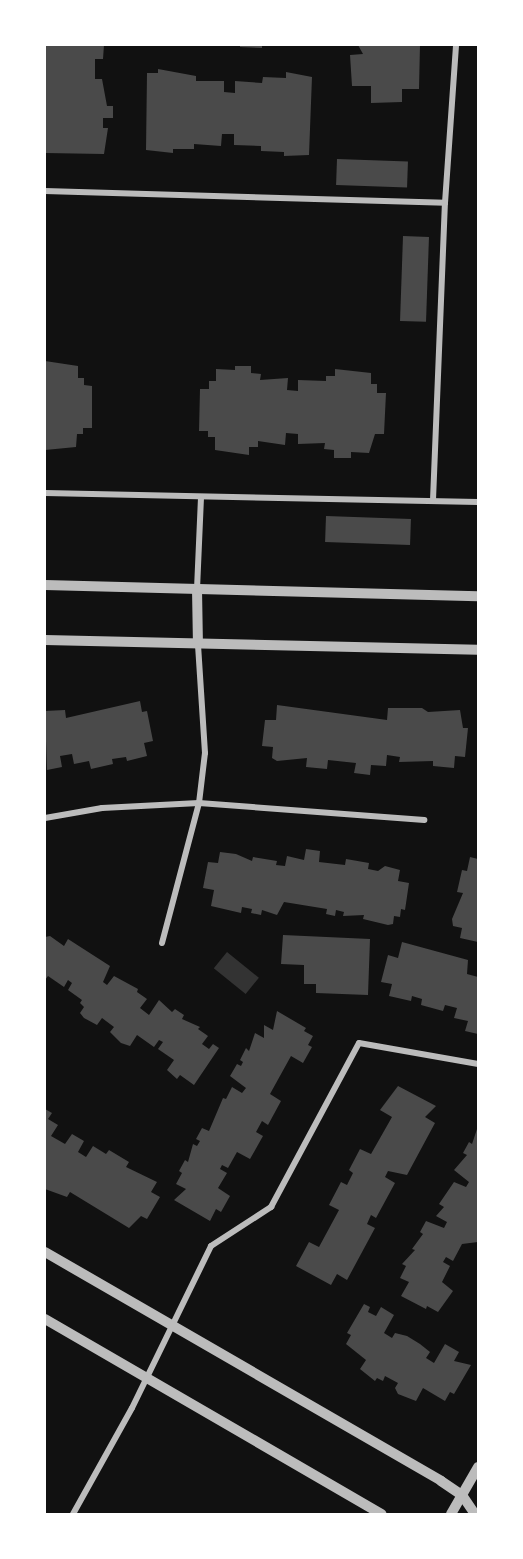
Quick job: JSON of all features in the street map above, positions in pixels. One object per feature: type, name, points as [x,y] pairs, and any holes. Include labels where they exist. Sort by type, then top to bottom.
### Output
[{"type":"street","points":[[433,501],[445,203],[456,45]]},
{"type":"street","points":[[45,191],[445,203]]},
{"type":"street","points":[[45,493],[478,502]]},
{"type":"street","points":[[162,943],[199,803],[205,753],[199,668],[197,589],[201,496]]},
{"type":"street","points":[[45,585],[478,596]]},
{"type":"street","points":[[45,640],[478,650]]},
{"type":"street","points":[[45,818],[102,808],[199,803],[424,820]]},
{"type":"street","points":[[74,1514],[174,1326],[211,1246],[271,1206],[359,1042],[478,1064]]},
{"type":"street","points":[[45,1252],[462,1495],[475,1514]]},
{"type":"street","points":[[45,1319],[382,1514]]},
{"type":"street","points":[[452,1514],[478,1467]]},
{"type":"shaded area","points":[[227,952],[259,978],[246,994],[214,968]]},
{"type":"building","points":[[45,45],[104,45],[103,59],[95,59],[95,79],[102,79],[107,106],[113,106],[113,118],[103,118],[103,128],[108,128],[104,154],[45,153]]},
{"type":"building","points":[[240,45],[262,45],[262,48],[240,47]]},
{"type":"building","points":[[358,45],[420,45],[419,89],[402,89],[402,102],[371,103],[371,86],[352,86],[350,55],[363,54]]},
{"type":"building","points":[[158,69],[196,76],[196,81],[224,81],[224,92],[235,93],[235,81],[262,83],[263,77],[286,78],[286,72],[312,77],[309,155],[284,156],[284,152],[261,151],[261,146],[234,145],[234,134],[222,134],[221,146],[194,144],[194,149],[173,149],[173,153],[146,150],[147,73],[158,73]]},
{"type":"building","points":[[337,159],[408,161],[407,187],[336,185]]},
{"type":"building","points":[[403,236],[429,237],[426,322],[400,321]]},
{"type":"building","points":[[45,361],[78,366],[78,378],[84,378],[84,385],[92,386],[92,428],[83,428],[83,434],[77,434],[76,447],[45,450]]},
{"type":"building","points":[[235,366],[251,366],[251,373],[261,374],[260,380],[288,378],[287,390],[298,391],[298,380],[326,381],[326,376],[335,376],[335,369],[371,373],[371,384],[377,384],[377,393],[386,393],[384,434],[375,434],[369,453],[351,452],[351,458],[334,458],[334,450],[324,449],[325,443],[298,444],[298,434],[286,433],[285,445],[258,441],[258,447],[249,447],[249,455],[215,450],[215,437],[208,437],[208,431],[199,431],[200,389],[209,389],[209,381],[216,381],[216,369],[235,370]]},
{"type":"building","points":[[326,516],[411,519],[410,545],[325,542]]},
{"type":"building","points":[[140,701],[142,712],[147,711],[153,741],[144,743],[147,756],[127,761],[126,757],[112,759],[113,764],[91,769],[89,761],[74,764],[72,754],[60,756],[62,767],[47,770],[45,711],[65,710],[66,718]]},
{"type":"building","points":[[277,705],[387,720],[388,708],[422,708],[428,712],[460,710],[463,728],[468,728],[465,757],[455,756],[454,768],[433,766],[433,761],[399,762],[400,757],[387,755],[386,766],[371,765],[370,775],[354,773],[356,763],[328,760],[327,769],[306,767],[307,758],[277,761],[272,758],[273,747],[262,746],[265,720],[276,720]]},
{"type":"building","points":[[306,849],[320,851],[319,862],[345,865],[346,859],[369,863],[368,869],[378,871],[385,866],[400,870],[398,881],[409,883],[405,910],[401,909],[400,917],[394,916],[393,924],[388,925],[363,919],[364,915],[343,916],[344,912],[336,910],[335,916],[326,914],[327,909],[284,902],[277,915],[262,910],[261,915],[251,913],[252,909],[242,907],[241,913],[211,906],[214,890],[203,888],[208,862],[218,863],[220,852],[236,854],[252,861],[253,857],[277,861],[276,865],[285,866],[287,856],[304,860]]},
{"type":"building","points":[[470,857],[478,859],[478,942],[460,938],[462,928],[453,926],[452,919],[463,893],[457,892],[462,870],[467,871]]},
{"type":"building","points":[[283,935],[370,939],[368,995],[316,993],[316,984],[304,984],[304,965],[281,964]]},
{"type":"building","points":[[50,936],[64,946],[68,939],[110,966],[103,982],[107,985],[114,976],[138,989],[137,992],[147,999],[140,1008],[149,1015],[159,1000],[172,1012],[175,1009],[184,1015],[182,1019],[200,1027],[198,1029],[208,1036],[202,1044],[209,1049],[213,1044],[219,1048],[194,1085],[180,1075],[177,1079],[167,1070],[174,1060],[158,1049],[163,1042],[159,1040],[154,1047],[137,1035],[130,1046],[121,1043],[110,1032],[114,1027],[102,1018],[97,1025],[84,1018],[80,1013],[84,1007],[80,1003],[82,1000],[68,990],[72,983],[68,980],[64,987],[48,976],[45,980],[45,937]]},
{"type":"building","points":[[402,942],[468,960],[467,974],[478,977],[478,1034],[465,1031],[468,1021],[454,1018],[457,1008],[445,1005],[443,1011],[421,1005],[422,999],[412,996],[411,1001],[389,996],[392,984],[381,982],[388,955],[398,958]]},
{"type":"building","points":[[277,1011],[306,1028],[304,1031],[313,1036],[308,1045],[312,1047],[303,1063],[291,1056],[270,1094],[281,1101],[268,1125],[262,1121],[256,1132],[263,1136],[250,1159],[237,1152],[228,1168],[222,1165],[220,1169],[227,1173],[218,1188],[230,1196],[221,1212],[216,1209],[210,1221],[174,1200],[186,1189],[176,1184],[182,1173],[179,1171],[185,1160],[188,1162],[193,1144],[197,1146],[200,1141],[196,1139],[202,1128],[209,1131],[223,1098],[226,1099],[232,1087],[242,1093],[246,1088],[230,1076],[237,1064],[241,1066],[243,1062],[240,1060],[246,1048],[249,1051],[255,1033],[264,1038],[264,1025],[273,1030]]},
{"type":"building","points":[[398,1086],[436,1106],[425,1117],[435,1123],[407,1175],[388,1171],[385,1177],[395,1183],[376,1218],[371,1215],[367,1224],[375,1228],[347,1280],[337,1274],[331,1285],[296,1266],[309,1242],[319,1247],[339,1210],[329,1205],[341,1182],[347,1185],[353,1173],[349,1170],[360,1149],[371,1154],[392,1117],[380,1110]]},
{"type":"building","points":[[45,1109],[52,1113],[48,1119],[58,1125],[51,1136],[65,1144],[72,1134],[84,1141],[78,1152],[86,1157],[93,1146],[106,1154],[109,1150],[129,1162],[126,1167],[157,1182],[151,1192],[160,1197],[147,1219],[141,1216],[129,1228],[70,1192],[67,1197],[45,1189]]},
{"type":"building","points":[[478,1126],[478,1242],[462,1244],[453,1261],[446,1257],[443,1262],[450,1266],[442,1282],[453,1291],[438,1312],[427,1306],[426,1309],[401,1296],[409,1282],[400,1278],[406,1266],[402,1264],[415,1250],[412,1249],[423,1234],[420,1232],[426,1221],[444,1228],[447,1222],[436,1216],[444,1207],[439,1204],[454,1182],[466,1187],[469,1182],[454,1170],[467,1155],[463,1153],[469,1142],[472,1144]]},
{"type":"building","points":[[364,1304],[370,1307],[368,1312],[376,1316],[381,1307],[394,1315],[384,1333],[392,1338],[395,1333],[407,1336],[430,1352],[426,1358],[434,1363],[445,1344],[459,1352],[454,1361],[471,1365],[454,1394],[450,1392],[445,1401],[423,1388],[416,1401],[398,1394],[395,1388],[398,1383],[385,1376],[383,1381],[377,1378],[375,1381],[360,1369],[366,1360],[346,1344],[351,1335],[347,1333]]}]
